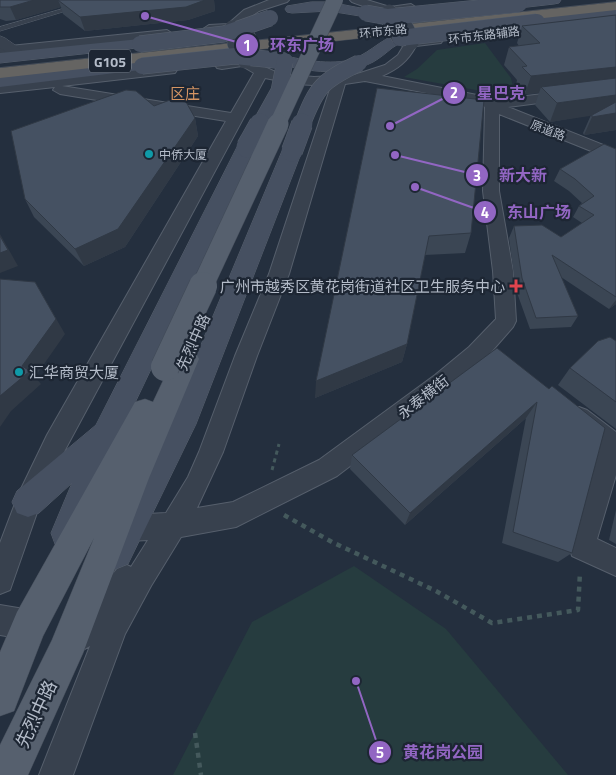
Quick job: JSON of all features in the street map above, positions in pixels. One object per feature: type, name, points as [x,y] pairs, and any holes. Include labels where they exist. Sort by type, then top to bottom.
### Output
[{"type":"highway","name":"环市东路","points":[[0,66],[616,0]]},
{"type":"highway","name":"环市东路","points":[[0,73],[616,6]]},
{"type":"main road","points":[[285,61],[270,50],[261,40],[261,29],[270,18],[287,5],[313,0]]},
{"type":"main road","points":[[323,35],[335,0]]},
{"type":"main road","points":[[323,35],[343,0]]},
{"type":"main road","points":[[287,5],[333,6],[362,3],[388,14],[554,0]]},
{"type":"main road","points":[[362,3],[384,29],[386,37],[381,48]]},
{"type":"main road","points":[[406,41],[537,22],[616,13]]},
{"type":"main road","points":[[0,58],[140,44],[234,29],[270,18]]},
{"type":"main road","name":"先烈中路","points":[[65,653],[134,478],[176,363],[323,35]]},
{"type":"main road","name":"先烈中路","points":[[7,775],[65,653],[182,424],[314,98],[322,85],[337,73],[362,70],[381,48],[406,41]]},
{"type":"main road","points":[[0,82],[142,66],[244,59],[285,61],[362,70]]},
{"type":"main road","name":"先烈中路","points":[[0,697],[15,622],[242,158],[278,90],[285,61]]},
{"type":"main road","name":"先烈中路","points":[[15,622],[127,445],[176,363]]},
{"type":"main road","points":[[28,502],[108,430]]},
{"type":"street","points":[[244,59],[262,72],[277,77],[318,82],[339,81],[362,70],[387,69],[401,60],[409,50],[406,41],[390,23],[388,14],[492,0]]},
{"type":"street","points":[[234,29],[240,18],[251,10],[287,5]]},
{"type":"street","name":"环市东路辅路","points":[[406,41],[616,19]]},
{"type":"street","points":[[0,41],[7,50],[234,29],[247,36],[252,50],[244,59],[0,89]]},
{"type":"street","name":"原道路","points":[[362,70],[482,100],[514,116],[616,156]]},
{"type":"street","points":[[0,580],[28,502],[56,443],[262,72]]},
{"type":"street","points":[[56,775],[113,626],[141,576],[173,526],[196,485],[211,452],[246,356],[279,274],[339,81]]},
{"type":"street","points":[[32,86],[235,118]]},
{"type":"street","points":[[492,105],[616,90]]},
{"type":"street","name":"永泰横街","points":[[129,528],[173,526],[236,514],[263,502],[328,468],[443,382],[493,350],[506,321],[503,271],[491,191],[492,105]]},
{"type":"street","points":[[242,158],[270,146],[288,161]]},
{"type":"street","points":[[561,403],[614,444],[582,546],[616,562]]},
{"type":"street","points":[[113,626],[121,587],[134,478]]},
{"type":"street","points":[[65,653],[173,526]]},
{"type":"lane","points":[[0,29],[99,0]]},
{"type":"path","points":[[263,502],[332,542],[436,591],[492,623],[578,610],[582,546]]},
{"type":"path","points":[[195,733],[201,775]]},
{"type":"green space","points":[[485,43],[511,78],[514,91],[498,94],[404,77],[417,69],[437,50]]},
{"type":"green space","points":[[354,566],[446,629],[568,775],[173,775],[252,622]]},
{"type":"building","points":[[0,0],[34,0],[10,7],[0,7]]},
{"type":"building","points":[[58,0],[205,0],[186,7],[80,17]]},
{"type":"building","points":[[616,15],[616,67],[531,76],[522,67],[527,66],[509,47],[540,43],[522,26]]},
{"type":"building","points":[[616,78],[616,95],[557,103],[541,87]]},
{"type":"building","points":[[377,88],[484,100],[471,233],[429,236],[407,344],[316,381]]},
{"type":"building","points":[[126,90],[136,91],[154,106],[170,100],[186,102],[195,118],[118,229],[75,249],[25,199],[11,131]]},
{"type":"building","points":[[616,102],[616,113],[592,117],[592,115]]},
{"type":"building","points":[[604,144],[616,149],[616,297],[552,255],[578,316],[536,318],[522,278],[514,226],[542,225],[561,237],[594,215],[579,206],[594,196],[560,169]]},
{"type":"building","points":[[0,236],[8,250],[0,253]]},
{"type":"building","name":"汇华商贸大厦","points":[[0,279],[35,282],[56,319],[22,366],[30,371],[0,396]]},
{"type":"building","points":[[610,337],[616,341],[616,402],[570,368],[598,341]]},
{"type":"building","points":[[497,348],[549,389],[552,386],[605,428],[572,553],[513,532],[537,402],[410,513],[352,455]]},
{"type":"place","name":"环东广场","points":[[145,16]]},
{"type":"place","name":"星巴克","points":[[390,126]]},
{"type":"place","name":"中侨大厦","points":[[149,154]]},
{"type":"place","name":"新大新","points":[[395,155]]},
{"type":"place","name":"东山广场","points":[[415,187]]},
{"type":"place","name":"广州市越秀区黄花岗街道社区卫生服务中心","points":[[516,286]]},
{"type":"place","name":"汇华商贸大厦","points":[[19,372]]},
{"type":"place","name":"黄花岗公园","points":[[356,681]]},
{"type":"district","name":"区庄","points":[[185,93]]}]
